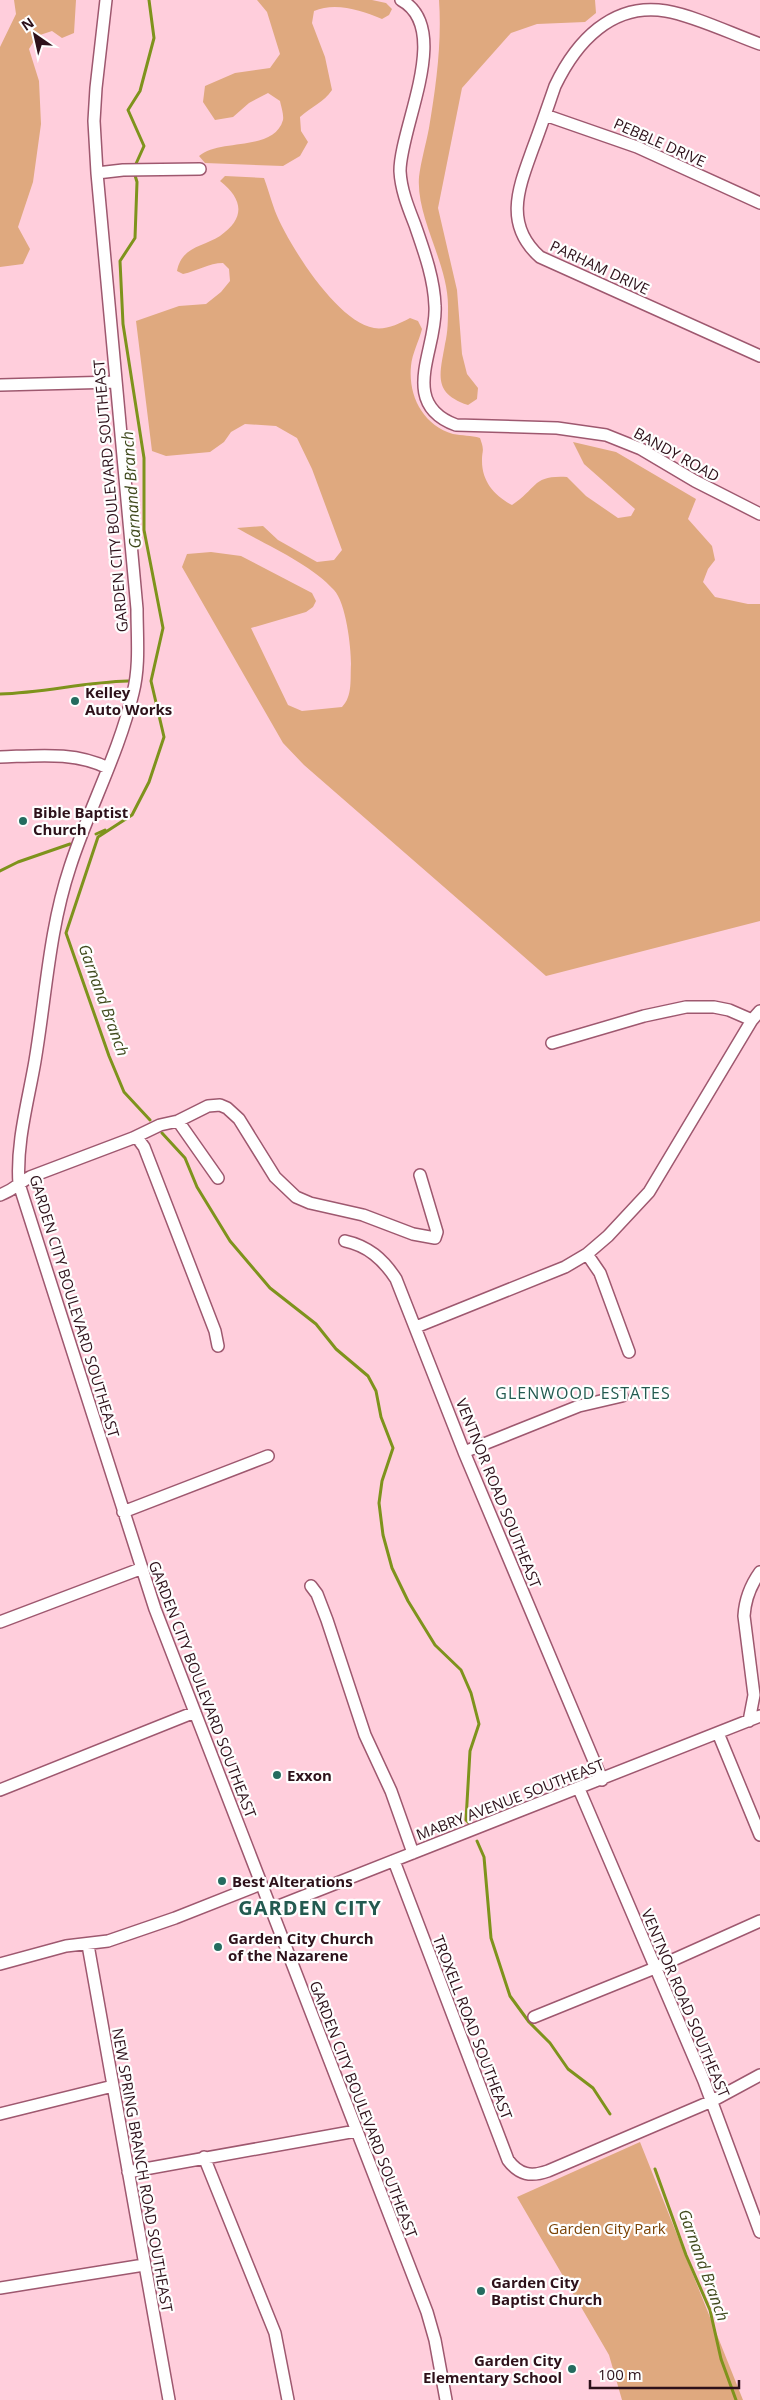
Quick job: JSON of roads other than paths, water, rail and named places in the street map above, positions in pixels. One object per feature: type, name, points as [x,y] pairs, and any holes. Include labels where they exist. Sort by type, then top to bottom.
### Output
[{"type":"street","name":"GARDEN CITY BOULEVARD SOUTHEAST","points":[[106,0],[94,121],[96,173],[137,610],[138,651],[133,694],[108,768],[71,864],[56,919],[35,1061],[19,1148],[19,1184],[89,1397],[140,1569],[427,2312],[436,2340],[446,2400]]},
{"type":"street","name":"BANDY ROAD","points":[[401,0],[412,9],[418,18],[424,38],[420,75],[401,156],[400,171],[405,197],[426,255],[435,304],[434,335],[425,366],[423,388],[430,406],[437,414],[456,425],[557,428],[606,435],[641,449],[695,481],[760,514]]},
{"type":"street","name":"PARHAM DRIVE","points":[[760,44],[666,11],[635,12],[621,15],[595,30],[573,54],[555,86],[516,200],[519,225],[532,250],[551,263],[760,356]]},
{"type":"street","name":"PEBBLE DRIVE","points":[[545,115],[636,147],[760,203]]},
{"type":"street","points":[[96,173],[123,170],[200,169]]},
{"type":"street","points":[[0,385],[116,382]]},
{"type":"street","points":[[0,757],[69,756],[86,759],[108,768]]},
{"type":"street","points":[[552,1042],[606,1026],[686,1007],[714,1007],[729,1010],[752,1020]]},
{"type":"street","points":[[416,1326],[526,1285],[566,1267],[587,1254],[628,1217],[649,1192],[752,1020],[760,1011]]},
{"type":"street","points":[[0,1195],[15,1190],[19,1184],[30,1177],[133,1138],[160,1125],[178,1121],[213,1104],[227,1108],[248,1132],[275,1177],[296,1197],[310,1203],[362,1215],[413,1234],[435,1238],[438,1232],[420,1175]]},
{"type":"street","points":[[178,1121],[218,1178]]},
{"type":"street","points":[[133,1138],[138,1139],[144,1147],[215,1331],[218,1346]]},
{"type":"street","name":"VENTNOR ROAD SOUTHEAST","points":[[345,1241],[365,1247],[389,1267],[396,1279],[464,1452],[602,1780]]},
{"type":"street","points":[[587,1254],[600,1273],[629,1352]]},
{"type":"street","points":[[464,1452],[579,1406],[622,1396]]},
{"type":"street","points":[[123,1512],[268,1456]]},
{"type":"street","points":[[0,1622],[140,1569]]},
{"type":"street","points":[[754,1718],[754,1695],[745,1610],[748,1592],[760,1572]]},
{"type":"street","points":[[311,1586],[317,1594],[327,1620],[365,1735],[391,1791],[413,1854]]},
{"type":"street","points":[[0,1790],[195,1712]]},
{"type":"street","name":"MABRY AVENUE SOUTHEAST","points":[[271,1909],[602,1780],[754,1718]]},
{"type":"street","points":[[718,1734],[760,1835]]},
{"type":"street","name":"VENTNOR ROAD SOUTHEAST","points":[[579,1789],[712,2101],[760,2232]]},
{"type":"street","name":"TROXELL ROAD SOUTHEAST","points":[[394,1861],[508,2160],[513,2167],[528,2175],[548,2172],[712,2101]]},
{"type":"street","points":[[0,1964],[66,1946],[108,1942],[261,1884]]},
{"type":"street","points":[[534,2017],[655,1968],[760,1921]]},
{"type":"street","name":"NEW SPRING BRANCH ROAD SOUTHEAST","points":[[88,1945],[169,2400]]},
{"type":"street","points":[[712,2101],[760,2075]]},
{"type":"street","points":[[0,2114],[113,2086]]},
{"type":"street","points":[[128,2172],[356,2130]]},
{"type":"street","points":[[204,2158],[275,2333],[288,2400]]},
{"type":"street","points":[[0,2288],[144,2265]]},
{"type":"waterway","name":"Garnand Branch","points":[[135,166],[144,146],[128,110],[140,91],[154,38],[149,0]]},
{"type":"waterway","name":"Garnand Branch","points":[[134,172],[137,182],[135,238],[120,261],[123,324],[144,458],[144,530],[163,628],[151,681],[164,737],[149,782],[132,815],[98,837],[66,933],[109,1056],[124,1092],[150,1120]]},
{"type":"waterway","points":[[0,694],[128,681]]},
{"type":"waterway","name":"Garnand Branch","points":[[96,834],[105,830]]},
{"type":"waterway","points":[[0,871],[18,862],[70,844]]},
{"type":"waterway","name":"Garnand Branch","points":[[162,1133],[185,1158],[197,1187],[230,1241],[270,1288],[316,1324],[336,1349],[368,1376],[376,1391],[381,1417],[393,1448],[382,1481],[379,1503],[383,1535],[392,1568],[408,1601],[435,1645],[461,1670],[471,1693],[479,1724],[470,1751],[466,1820],[469,1823]]},
{"type":"waterway","name":"Garnand Branch","points":[[477,1841],[484,1857],[491,1938],[510,1996],[529,2022],[550,2043],[568,2069],[593,2088],[610,2114]]},
{"type":"waterway","name":"Garnand Branch","points":[[655,2169],[686,2255],[710,2310],[721,2359],[736,2400]]},
{"type":"place","name":"Kelley Auto Works","points":[[75,701]]},
{"type":"place","name":"Bible Baptist Church","points":[[23,821]]},
{"type":"place","name":"Exxon","points":[[277,1775]]},
{"type":"place","name":"Best Alterations","points":[[222,1881]]},
{"type":"place","name":"Garden City Church of the Nazarene","points":[[218,1947]]},
{"type":"place","name":"Garden City Baptist Church","points":[[481,2291]]},
{"type":"place","name":"Garden City Elementary School","points":[[572,2369]]},
{"type":"district","name":"GLENWOOD ESTATES","points":[[583,1393]]},
{"type":"district","name":"GARDEN CITY","points":[[310,1907]]},
{"type":"park label","name":"Garden City Park","points":[[607,2228]]}]
